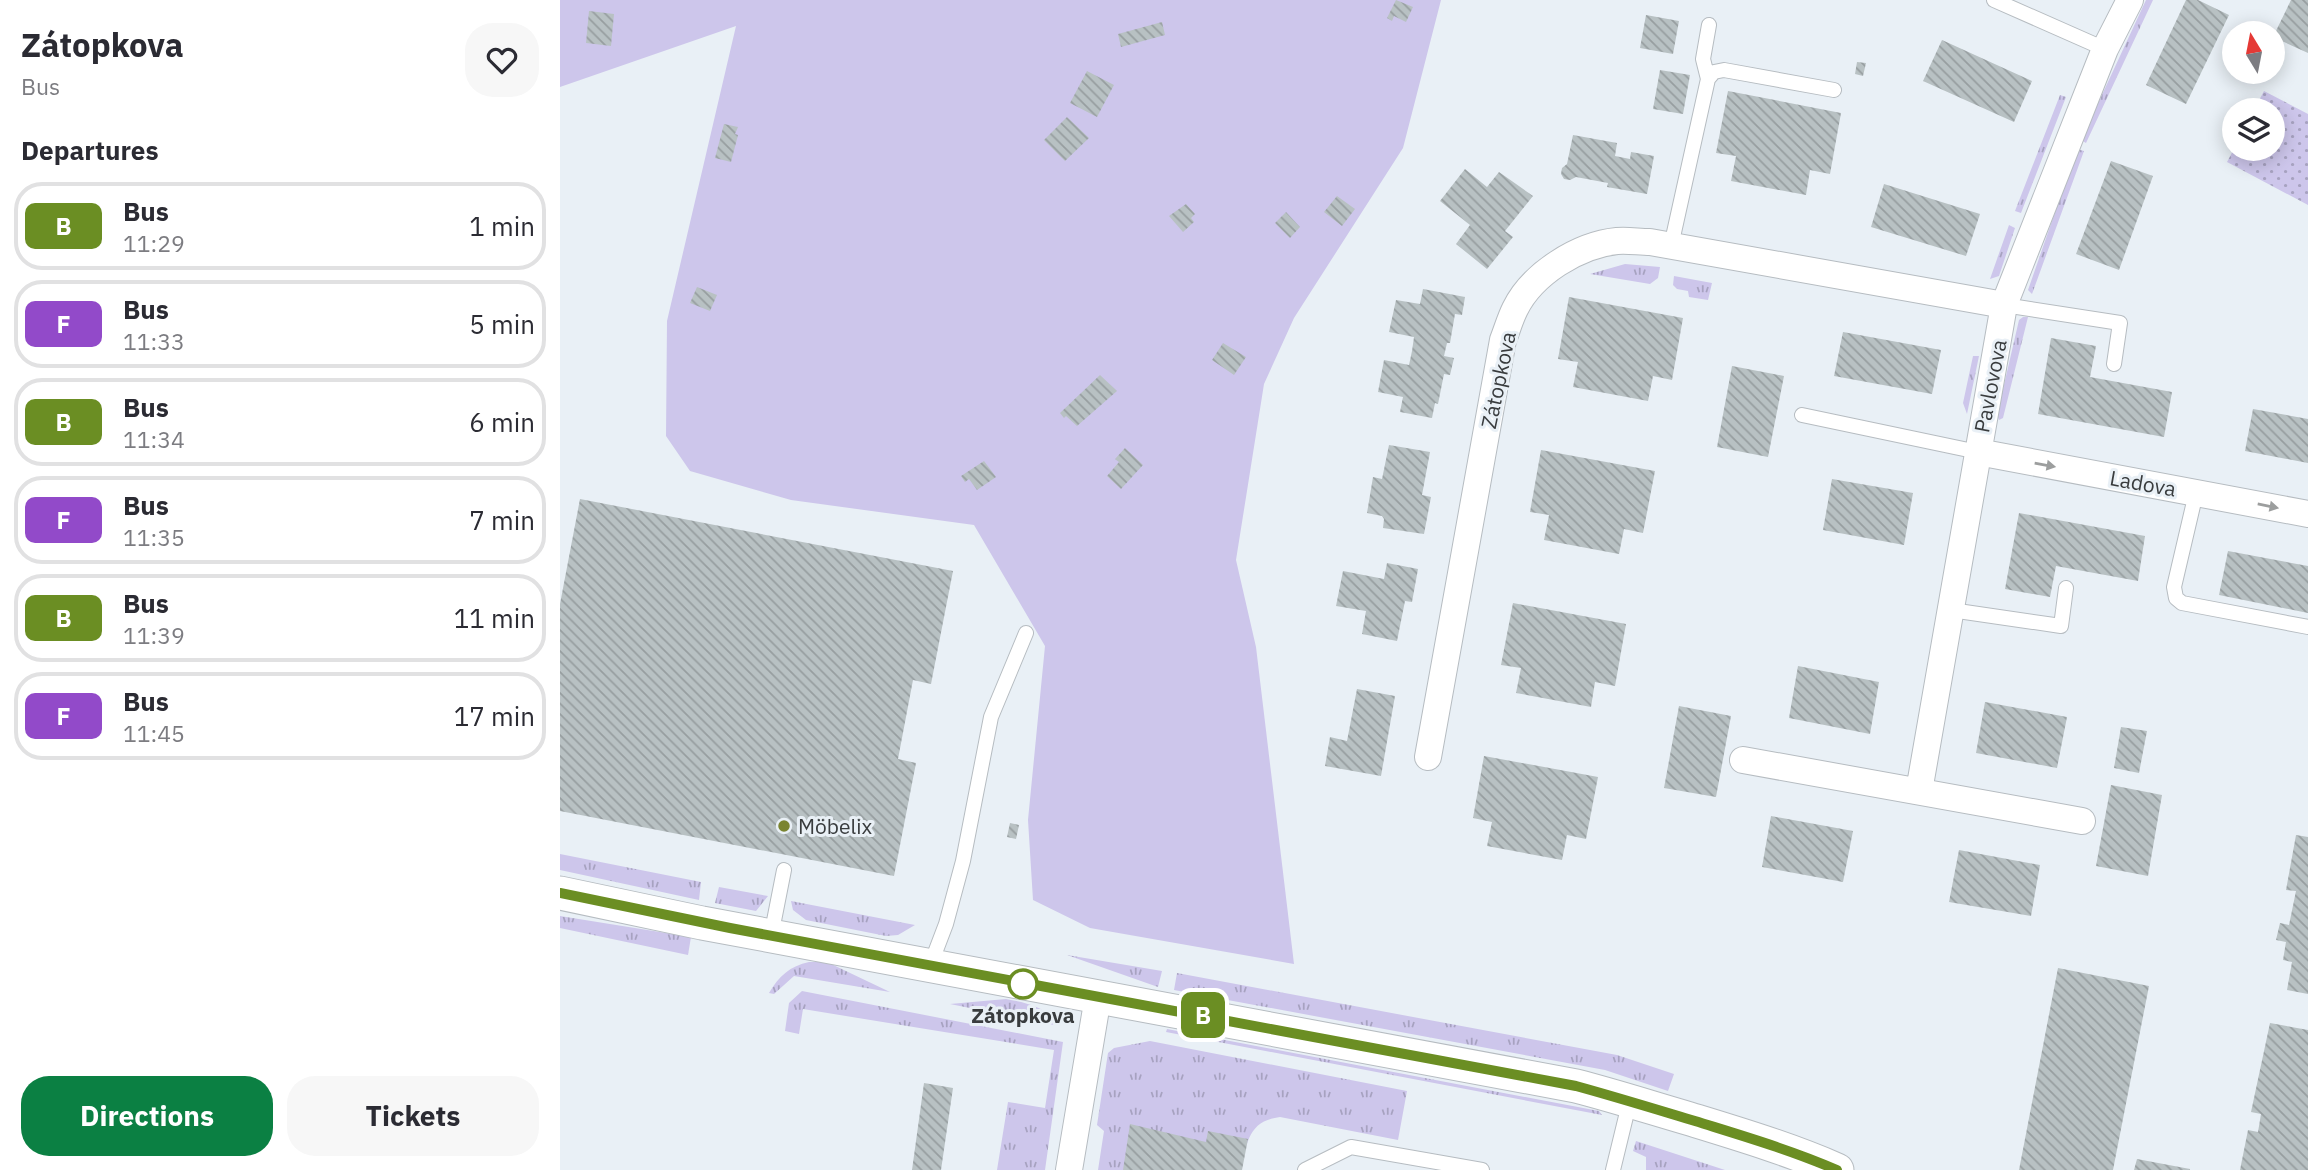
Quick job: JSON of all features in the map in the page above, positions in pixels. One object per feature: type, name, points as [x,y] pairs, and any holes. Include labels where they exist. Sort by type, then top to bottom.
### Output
[{"type":"street","name":"Pavlovova","points":[[1919,792],[2004,305],[2105,50],[2130,0]]},
{"type":"street","name":"Zátopkova","points":[[1428,757],[1503,340],[1516,307],[1531,285],[1554,266],[1589,248],[1616,241],[1650,242],[2004,305]]},
{"type":"street","name":"Ladova","points":[[1978,452],[2308,514]]},
{"type":"street","points":[[1743,760],[2082,821]]},
{"type":"street","points":[[560,893],[771,936],[1576,1086],[1630,1100],[1806,1157],[1837,1170]]},
{"type":"street","points":[[1069,1170],[1098,997]]},
{"type":"lane","points":[[1994,0],[2105,50]]},
{"type":"lane","points":[[1671,246],[1708,79],[1703,59],[1709,25]]},
{"type":"lane","points":[[1708,79],[1714,72],[1724,70],[1834,90]]},
{"type":"lane","points":[[2004,305],[2120,323],[2114,364]]},
{"type":"lane","points":[[1802,415],[1978,452]]},
{"type":"lane","points":[[2196,493],[2174,587],[2176,598],[2182,603],[2308,627]]},
{"type":"lane","points":[[1951,610],[2061,626],[2066,588]]},
{"type":"lane","points":[[930,966],[946,924],[963,861],[991,718],[1026,633]]},
{"type":"lane","points":[[771,936],[784,870]]},
{"type":"lane","points":[[1613,1170],[1630,1100]]},
{"type":"lane","points":[[1305,1170],[1351,1147],[1482,1170]]},
{"type":"green space","points":[[560,0],[1441,0],[1403,148],[1294,318],[1264,384],[1236,560],[1256,647],[1294,964],[1090,928],[1033,900],[1028,820],[1045,646],[974,525],[791,500],[690,471],[666,436],[667,321],[736,26],[560,87]]},
{"type":"green space","points":[[2146,0],[2153,0],[2086,143],[2081,140]]},
{"type":"green space","points":[[2264,91],[2277,98],[2260,98]]},
{"type":"green space","points":[[2060,95],[2066,97],[2021,213],[2015,211]]},
{"type":"green space","points":[[2285,102],[2308,114],[2308,205],[2227,162],[2285,161]]},
{"type":"green space","points":[[2077,149],[2084,151],[2032,294],[2028,290]]},
{"type":"green space","points":[[2009,225],[2015,228],[1999,276],[1990,279]]},
{"type":"green space","points":[[1625,264],[1660,267],[1658,278],[1650,284],[1590,274]]},
{"type":"green space","points":[[1674,276],[1712,283],[1708,300],[1689,297],[1688,291],[1677,289],[1673,285]]},
{"type":"green space","points":[[2028,317],[2003,418],[1999,420],[1997,415],[2019,320]]},
{"type":"green space","points":[[1973,356],[1979,356],[1967,414],[1963,403]]},
{"type":"green space","points":[[560,854],[701,882],[699,900],[560,870]]},
{"type":"green space","points":[[719,887],[768,896],[756,911],[715,903]]},
{"type":"green space","points":[[791,901],[915,925],[898,935],[886,936],[806,920],[793,910]]},
{"type":"green space","points":[[560,916],[691,937],[688,955],[560,928]]},
{"type":"green space","points":[[1067,955],[1162,971],[1158,987]]},
{"type":"green space","points":[[809,962],[827,962],[890,992],[794,976],[774,994],[769,993],[786,973]]},
{"type":"green space","points":[[1177,973],[1617,1055],[1674,1074],[1668,1091],[1605,1070],[1174,990]]},
{"type":"green space","points":[[802,991],[1063,1042],[1045,1170],[997,1170],[1008,1102],[1045,1108],[1054,1050],[803,1009],[799,1034],[785,1031],[789,1003]]},
{"type":"green space","points":[[1006,999],[1042,1010],[1059,1026],[950,1004]]},
{"type":"green space","points":[[1167,1029],[1599,1111],[1602,1115],[1166,1032]]},
{"type":"green space","points":[[1150,1041],[1407,1091],[1398,1140],[1280,1117],[1269,1119],[1255,1128],[1248,1142],[1241,1170],[1098,1170],[1104,1131],[1097,1125],[1108,1053],[1114,1048]]},
{"type":"green space","points":[[1636,1141],[1725,1170],[1646,1170],[1646,1157],[1633,1151]]},
{"type":"building","points":[[1396,0],[1413,7],[1406,22],[1394,16],[1392,21],[1387,18]]},
{"type":"building","points":[[2186,0],[2198,0],[2229,15],[2226,21],[2222,21],[2222,29],[2186,104],[2146,85]]},
{"type":"building","points":[[2291,0],[2308,0],[2308,53],[2286,43],[2286,21],[2281,21]]},
{"type":"building","points":[[589,11],[614,14],[611,46],[586,43]]},
{"type":"building","points":[[1646,15],[1679,21],[1673,54],[1640,48]]},
{"type":"building","points":[[1162,22],[1165,35],[1121,47],[1118,34]]},
{"type":"building","points":[[1942,40],[2032,81],[2014,122],[1923,81]]},
{"type":"building","points":[[1857,62],[1866,63],[1863,76],[1855,74]]},
{"type":"building","points":[[1660,70],[1690,75],[1683,114],[1653,109]]},
{"type":"building","points":[[1087,71],[1114,85],[1097,117],[1070,103]]},
{"type":"building","points":[[1728,91],[1841,113],[1830,174],[1810,170],[1806,195],[1731,181],[1736,156],[1716,153]]},
{"type":"building","points":[[1067,117],[1089,138],[1065,161],[1044,140]]},
{"type":"building","points":[[724,124],[738,127],[731,162],[715,158]]},
{"type":"building","points":[[1573,135],[1617,143],[1615,156],[1630,159],[1631,152],[1654,156],[1647,194],[1607,187],[1608,183],[1576,177],[1564,179],[1562,168],[1567,164]]},
{"type":"building","points":[[2111,161],[2153,176],[2119,270],[2076,254]]},
{"type":"building","points":[[1465,169],[1487,187],[1499,172],[1533,196],[1505,231],[1513,237],[1487,269],[1456,244],[1470,225],[1440,201]]},
{"type":"building","points":[[1884,184],[1980,214],[1966,256],[1871,227]]},
{"type":"building","points":[[1337,196],[1355,209],[1342,226],[1324,212]]},
{"type":"building","points":[[1186,204],[1195,214],[1191,218],[1194,222],[1183,232],[1169,216]]},
{"type":"building","points":[[1286,212],[1300,227],[1290,238],[1275,223]]},
{"type":"building","points":[[697,287],[717,295],[710,311],[690,303]]},
{"type":"building","points":[[1423,289],[1465,297],[1462,315],[1455,314],[1450,343],[1447,343],[1444,356],[1454,358],[1450,375],[1444,374],[1438,404],[1435,403],[1432,418],[1400,412],[1403,397],[1378,392],[1384,360],[1409,365],[1412,351],[1414,337],[1389,332],[1396,300],[1420,304]]},
{"type":"building","points":[[1569,297],[1683,318],[1672,380],[1653,376],[1648,401],[1573,387],[1578,362],[1558,359]]},
{"type":"building","points":[[1843,332],[1941,350],[1932,394],[1834,376]]},
{"type":"building","points":[[2051,338],[2096,346],[2090,377],[2172,392],[2164,437],[2038,414]]},
{"type":"building","points":[[1223,343],[1246,357],[1234,375],[1212,360]]},
{"type":"building","points":[[1732,366],[1784,376],[1768,457],[1717,447]]},
{"type":"building","points":[[1100,375],[1117,391],[1077,426],[1066,416],[1064,418],[1060,413]]},
{"type":"building","points":[[2253,409],[2308,419],[2308,463],[2245,451]]},
{"type":"building","points":[[1389,445],[1430,452],[1422,495],[1431,497],[1424,534],[1383,528],[1382,516],[1367,513],[1373,477],[1382,479]]},
{"type":"building","points":[[1125,448],[1143,465],[1121,489],[1107,476],[1119,462],[1115,459]]},
{"type":"building","points":[[1541,450],[1655,471],[1643,533],[1624,529],[1619,554],[1544,540],[1549,515],[1530,512]]},
{"type":"building","points":[[984,461],[996,477],[977,490],[969,479],[965,482],[961,476]]},
{"type":"building","points":[[1832,479],[1913,493],[1904,545],[1823,530]]},
{"type":"building","points":[[580,499],[953,571],[931,684],[913,680],[898,759],[916,763],[894,876],[560,811],[560,604]]},
{"type":"building","points":[[2019,513],[2145,536],[2138,581],[2056,566],[2050,597],[2005,589]]},
{"type":"building","points":[[2228,551],[2308,566],[2308,613],[2219,595]]},
{"type":"building","points":[[1387,563],[1418,569],[1412,602],[1405,601],[1397,641],[1362,634],[1366,611],[1336,606],[1343,571],[1384,579]]},
{"type":"building","points":[[1513,603],[1626,624],[1615,686],[1595,682],[1591,707],[1516,693],[1521,668],[1501,665]]},
{"type":"building","points":[[1798,666],[1879,682],[1870,734],[1789,718]]},
{"type":"building","points":[[1357,689],[1395,696],[1381,776],[1325,766],[1330,737],[1347,741]]},
{"type":"building","points":[[1985,702],[2067,717],[2057,768],[1976,753]]},
{"type":"building","points":[[1679,706],[1731,716],[1716,797],[1664,788]]},
{"type":"building","points":[[2121,727],[2147,731],[2139,773],[2114,768]]},
{"type":"building","points":[[1484,756],[1598,777],[1586,839],[1567,835],[1562,860],[1487,846],[1492,822],[1473,818]]},
{"type":"building","points":[[2111,785],[2162,795],[2148,876],[2096,866]]},
{"type":"building","points":[[1771,816],[1853,831],[1843,882],[1762,867]]},
{"type":"building","points":[[1010,823],[1019,825],[1016,839],[1007,837]]},
{"type":"building","points":[[2296,835],[2308,837],[2308,994],[2287,990],[2292,962],[2283,960],[2286,942],[2276,940],[2280,923],[2289,925],[2296,891],[2286,890]]},
{"type":"building","points":[[1959,850],[2040,865],[2031,916],[1949,902]]},
{"type":"building","points":[[2058,968],[2149,986],[2113,1170],[2019,1170]]},
{"type":"building","points":[[2270,1023],[2308,1030],[2308,1170],[2240,1170],[2248,1130],[2258,1132],[2261,1114],[2251,1112]]},
{"type":"building","points":[[924,1083],[953,1088],[941,1170],[912,1170]]},
{"type":"building","points":[[1130,1124],[1206,1142],[1208,1131],[1248,1139],[1242,1170],[1123,1170]]},
{"type":"building","points":[[2137,1159],[2190,1169],[2190,1170],[2134,1170]]},
{"type":"bus line","name":"B","points":[[560,893],[730,928],[1576,1086],[1726,1130],[1837,1170]]},
{"type":"place","name":"Möbelix","points":[[784,826]]},
{"type":"place","name":"Zátopkova","points":[[1023,984]]}]
